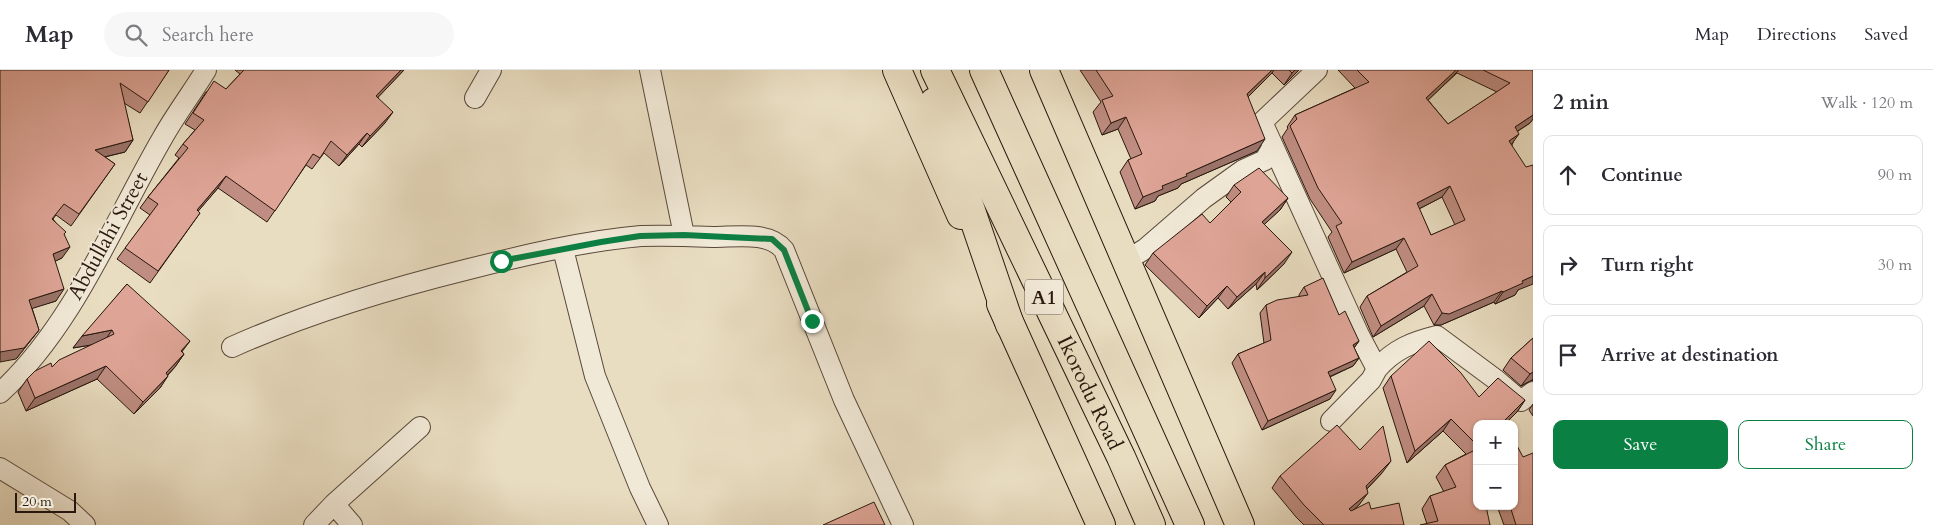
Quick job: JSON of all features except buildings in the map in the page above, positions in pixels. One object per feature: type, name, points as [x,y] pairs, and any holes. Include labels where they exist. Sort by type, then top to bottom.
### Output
[{"type":"main road","name":"Ikorodu Road","points":[[896,70],[1101,525]]},
{"type":"main road","points":[[923,70],[1010,325]]},
{"type":"main road","name":"Ikorodu Road","points":[[935,70],[1122,457],[1151,525]]},
{"type":"main road","name":"Ikorodu Road","points":[[984,70],[1190,525]]},
{"type":"main road","points":[[1044,70],[1240,525]]},
{"type":"street","name":"Abdullahi Street","points":[[0,393],[35,357],[59,323],[164,136],[206,70]]},
{"type":"street","points":[[474,98],[492,70]]},
{"type":"street","points":[[650,70],[684,235]]},
{"type":"street","points":[[1317,70],[1262,122],[1359,335],[1377,369]]},
{"type":"street","points":[[1127,260],[1145,249],[1204,198],[1243,170],[1265,160],[1273,146]]},
{"type":"street","points":[[232,347],[288,322],[396,288],[501,261],[640,236],[684,235],[772,239],[784,250],[844,400],[903,525]]},
{"type":"street","points":[[563,249],[595,376],[640,488],[658,525]]},
{"type":"street","points":[[1331,421],[1371,380],[1377,369],[1386,359],[1410,343],[1437,336],[1495,378],[1521,401],[1533,392]]},
{"type":"street","points":[[314,525],[334,504],[420,427]]},
{"type":"street","points":[[0,468],[70,510],[85,525]]},
{"type":"street","points":[[334,504],[352,525]]},
{"type":"route","points":[[501,261],[640,236],[684,235],[772,239],[780,244],[784,250],[812,321]]}]
